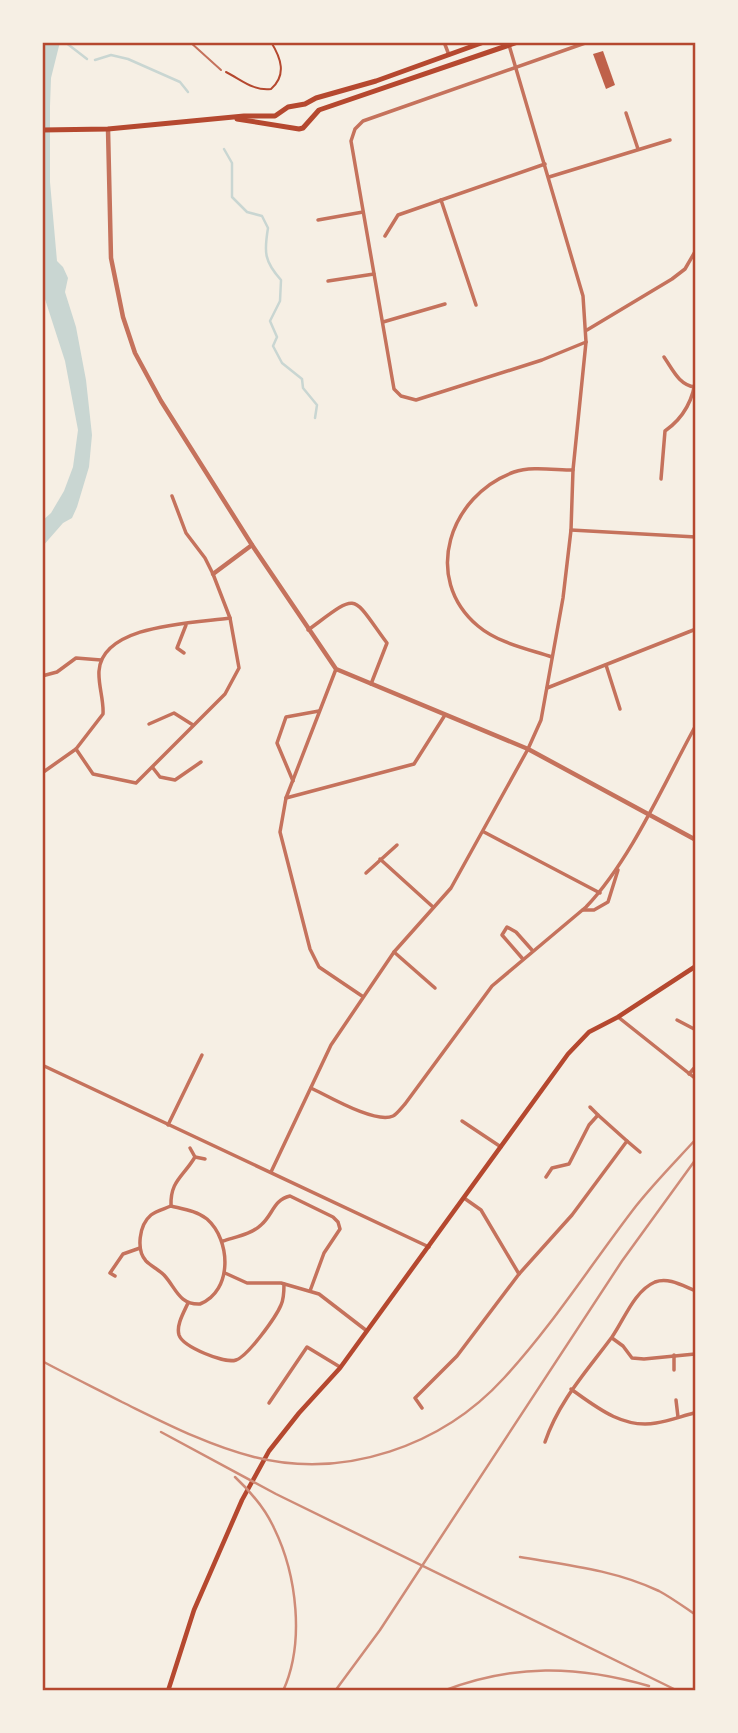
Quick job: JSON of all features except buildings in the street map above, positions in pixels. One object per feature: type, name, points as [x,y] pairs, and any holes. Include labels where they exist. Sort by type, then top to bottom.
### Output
[{"type":"main road","points":[[42,130],[108,130],[275,116],[294,105],[376,81],[484,42]]},
{"type":"main road","points":[[234,119],[303,128],[319,110],[518,42]]},
{"type":"main road","points":[[300,105],[308,113],[308,120]]},
{"type":"main road","points":[[284,111],[283,116],[290,128]]},
{"type":"main road","points":[[168,1691],[191,1618],[228,1532],[269,1451],[341,1367],[568,1054],[589,1032],[618,1017],[696,966]]},
{"type":"street","points":[[444,42],[449,55]]},
{"type":"street","points":[[586,342],[542,360],[416,400],[401,397],[394,389],[351,141],[355,129],[363,121],[588,42]]},
{"type":"street","points":[[271,1172],[331,1045],[394,952],[451,888],[528,749],[541,720],[571,530],[573,470],[586,331],[583,296],[509,45]]},
{"type":"street","points":[[626,113],[638,149]]},
{"type":"street","points":[[108,130],[111,258],[123,317],[135,353],[161,401],[252,545],[335,669],[528,749],[696,840]]},
{"type":"street","points":[[549,177],[670,140]]},
{"type":"street","points":[[385,236],[398,215],[545,164]]},
{"type":"street","points":[[441,200],[475,305]]},
{"type":"street","points":[[318,220],[363,212]]},
{"type":"street","points":[[586,331],[672,279],[685,269],[696,250]]},
{"type":"street","points":[[328,281],[374,274]]},
{"type":"street","points":[[383,322],[445,304]]},
{"type":"street","points":[[664,357],[679,380],[687,386],[695,387]]},
{"type":"street","points":[[661,479],[665,431],[686,412],[695,387],[696,375]]},
{"type":"street","points":[[552,657],[491,634],[478,626],[459,606],[449,574],[449,541],[460,513],[483,488],[497,479],[518,470],[573,470]]},
{"type":"street","points":[[76,749],[93,774],[135,783],[225,694],[239,668],[230,618],[214,574],[186,533],[172,496]]},
{"type":"street","points":[[571,530],[696,537]]},
{"type":"street","points":[[214,574],[252,545]]},
{"type":"street","points":[[308,630],[343,604],[352,602],[360,605],[387,643],[371,684]]},
{"type":"street","points":[[42,773],[76,749],[103,714],[99,671],[110,646],[121,639],[163,626],[230,618]]},
{"type":"street","points":[[171,654],[177,648],[186,624]]},
{"type":"street","points":[[547,688],[696,629]]},
{"type":"street","points":[[177,648],[184,653]]},
{"type":"street","points":[[42,676],[57,672],[76,658],[102,660]]},
{"type":"street","points":[[606,664],[620,709]]},
{"type":"street","points":[[335,669],[286,798],[280,832],[310,949],[318,967],[362,996]]},
{"type":"street","points":[[293,781],[277,743],[286,717],[319,711]]},
{"type":"street","points":[[149,724],[174,713],[193,725]]},
{"type":"street","points":[[286,798],[414,764],[445,715]]},
{"type":"street","points":[[311,1088],[362,1111],[380,1117],[393,1116],[405,1104],[492,986],[600,893],[620,864],[696,725]]},
{"type":"street","points":[[153,768],[160,777],[175,780],[201,762]]},
{"type":"street","points":[[484,831],[600,893]]},
{"type":"street","points":[[366,873],[397,845]]},
{"type":"street","points":[[380,859],[433,908]]},
{"type":"street","points":[[582,910],[594,910],[608,902],[620,864]]},
{"type":"street","points":[[522,958],[502,935],[507,927],[516,932],[532,950]]},
{"type":"street","points":[[394,952],[435,988]]},
{"type":"street","points":[[618,1017],[696,1079]]},
{"type":"street","points":[[677,1020],[696,1030]]},
{"type":"street","points":[[168,1125],[202,1055]]},
{"type":"street","points":[[42,1065],[429,1247]]},
{"type":"street","points":[[689,1074],[696,1066]]},
{"type":"street","points":[[590,1107],[640,1152]]},
{"type":"street","points":[[546,1177],[552,1168],[566,1166],[572,1160],[589,1125],[598,1115]]},
{"type":"street","points":[[462,1121],[501,1147]]},
{"type":"street","points":[[422,1408],[415,1398],[457,1356],[519,1274],[572,1215],[627,1141]]},
{"type":"street","points":[[190,1148],[195,1157],[205,1159]]},
{"type":"street","points":[[171,1206],[170,1193],[175,1182],[195,1157]]},
{"type":"street","points":[[222,1241],[263,1224],[278,1201],[289,1196],[333,1217],[340,1229],[324,1253],[310,1291]]},
{"type":"street","points":[[464,1198],[481,1210],[519,1274]]},
{"type":"street","points":[[171,1206],[204,1217],[212,1224],[222,1241],[225,1273],[214,1293],[206,1302],[200,1304],[187,1303],[176,1294],[164,1276],[146,1260],[141,1248],[140,1239],[146,1221],[151,1215],[171,1206]]},
{"type":"street","points":[[115,1276],[110,1273],[123,1254],[141,1248]]},
{"type":"street","points":[[225,1273],[247,1283],[284,1284],[319,1294],[367,1331]]},
{"type":"street","points":[[545,1442],[552,1421],[571,1389],[612,1337],[641,1292],[655,1282],[670,1280],[696,1291]]},
{"type":"street","points":[[187,1303],[179,1327],[179,1336],[204,1353],[228,1362],[246,1353],[282,1305],[284,1284]]},
{"type":"street","points":[[612,1337],[624,1346],[632,1358],[695,1354]]},
{"type":"street","points":[[269,1403],[307,1347],[341,1367]]},
{"type":"street","points":[[674,1355],[674,1370]]},
{"type":"street","points":[[571,1389],[600,1410],[621,1420],[641,1424],[657,1423],[694,1413]]},
{"type":"street","points":[[676,1400],[678,1417]]},
{"type":"lane","points":[[190,42],[221,70]]},
{"type":"path","points":[[221,70],[249,87],[271,89],[281,76],[281,63],[271,42]]},
{"type":"shaded area","points":[[44,42],[60,42],[51,78],[50,182],[57,261],[68,278],[65,292],[76,327],[86,380],[92,435],[89,467],[77,507],[72,518],[63,523],[42,547],[42,521],[51,513],[64,491],[73,467],[78,430],[65,361],[43,293]]},
{"type":"waterway","points":[[65,42],[87,59]]},
{"type":"waterway","points":[[95,60],[111,55],[128,59],[180,82],[188,92]]},
{"type":"waterway","points":[[224,149],[232,163],[232,197],[247,212],[262,216],[268,228],[267,256],[281,280],[280,301],[270,321],[277,337],[273,346],[282,363],[302,379],[303,388],[317,405],[315,418]]},
{"type":"railway","points":[[42,1361],[187,1433],[254,1457],[288,1463],[322,1464],[390,1452],[451,1422],[479,1402],[504,1378],[556,1315],[636,1206],[696,1139]]},
{"type":"railway","points":[[335,1691],[380,1630],[622,1261],[696,1159]]},
{"type":"railway","points":[[161,1432],[276,1494],[678,1691]]},
{"type":"railway","points":[[235,1477],[252,1494],[274,1528],[293,1588],[296,1631],[294,1652],[283,1691]]},
{"type":"railway","points":[[520,1557],[591,1569],[625,1578],[659,1591],[696,1615]]},
{"type":"railway","points":[[443,1691],[495,1676],[545,1670],[596,1674],[649,1686]]}]
